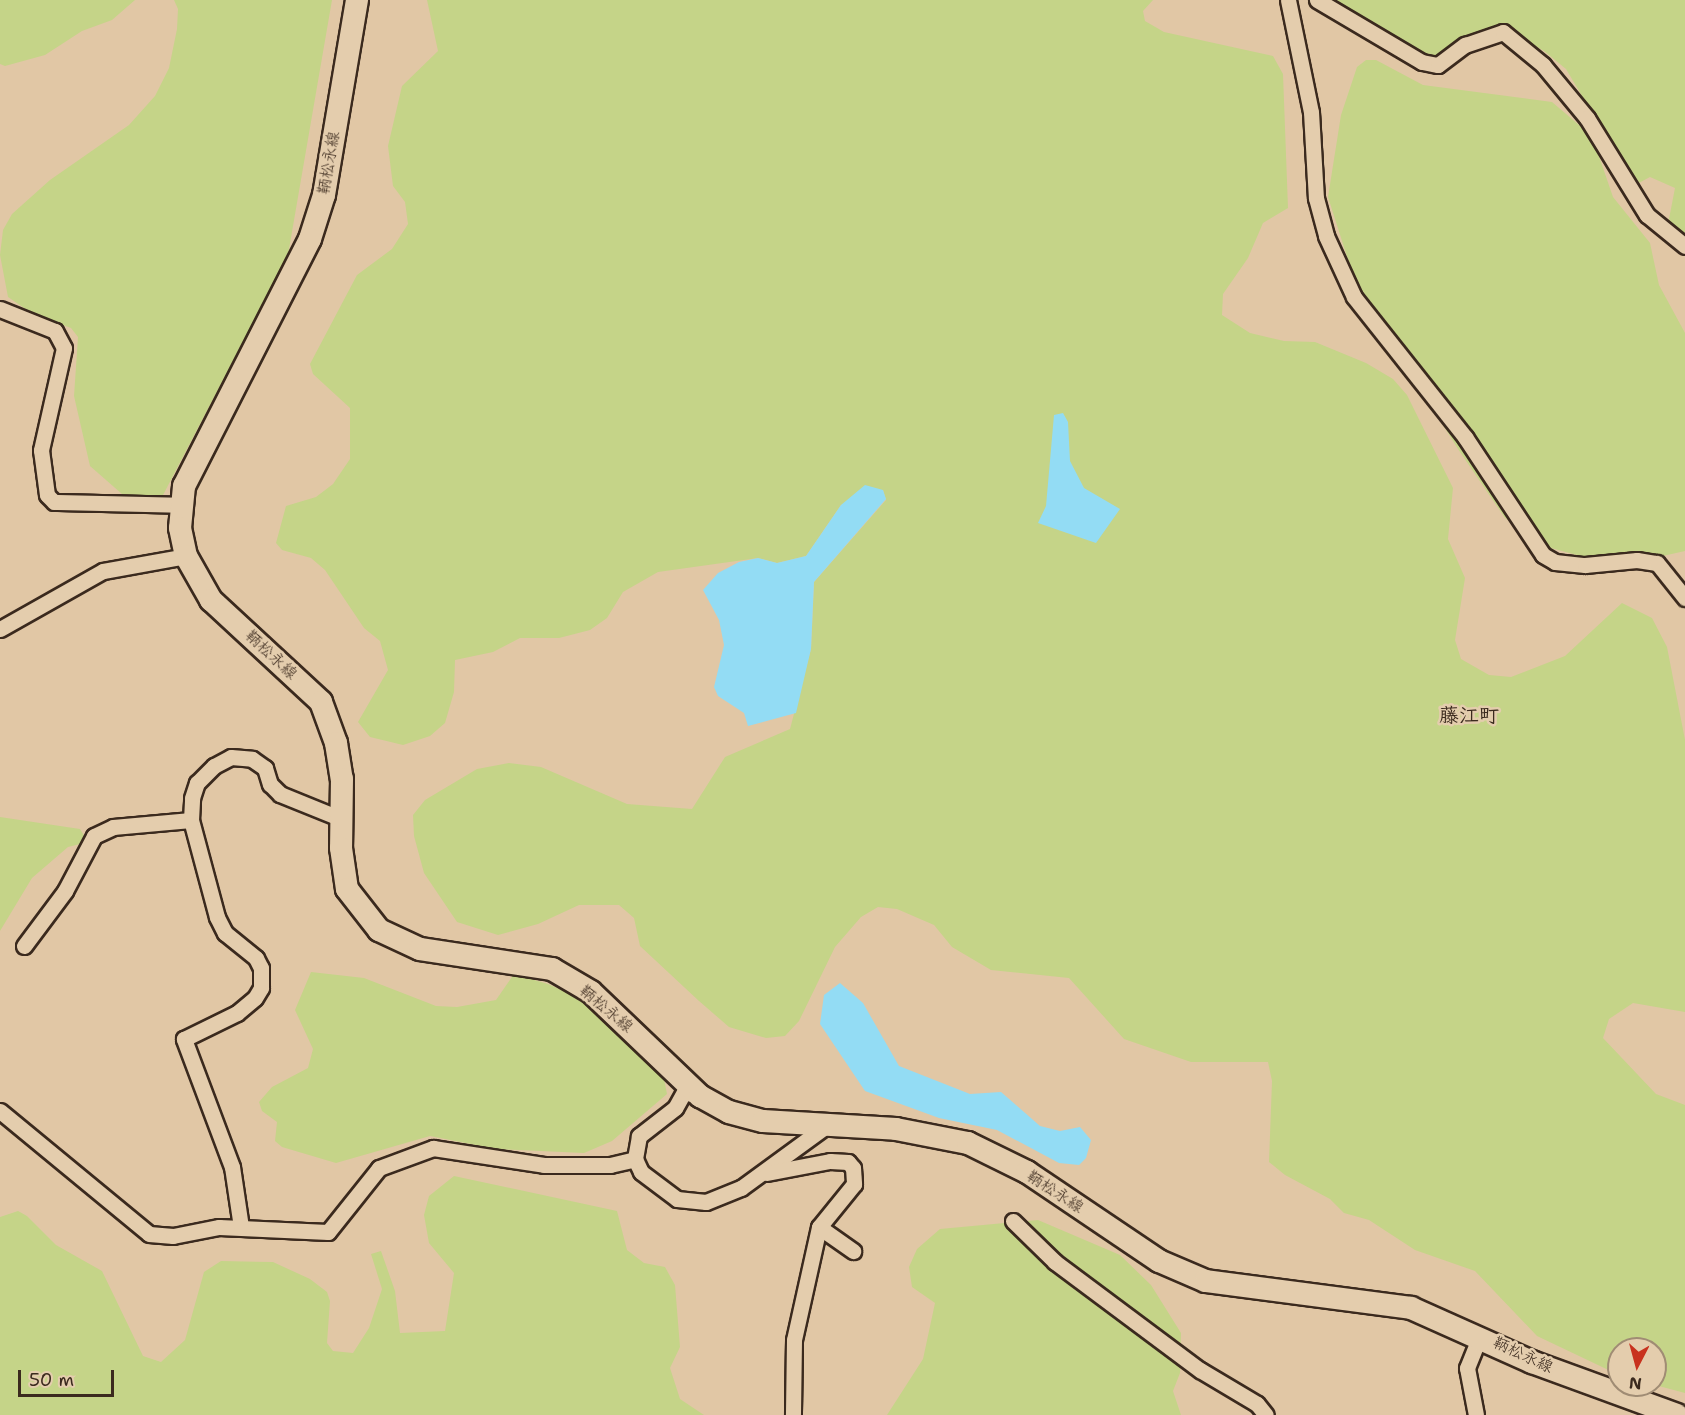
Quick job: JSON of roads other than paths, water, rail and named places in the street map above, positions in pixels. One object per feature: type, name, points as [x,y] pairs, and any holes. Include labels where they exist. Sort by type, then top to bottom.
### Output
[{"type":"main road","name":"鞆松永線","points":[[357,0],[324,195],[310,238],[184,486],[182,505],[186,556],[211,600],[321,702],[336,742],[342,779],[339,818],[347,890],[379,930],[420,949],[552,969],[591,992],[700,1096],[729,1112],[763,1121],[896,1129],[968,1143],[1027,1172],[1158,1261],[1206,1281],[1411,1308],[1480,1335],[1532,1362],[1677,1415]]},
{"type":"street","points":[[1288,0],[1311,112],[1316,198],[1326,236],[1354,297],[1465,437],[1543,555],[1555,562],[1585,566],[1637,560],[1657,563],[1685,598]]},
{"type":"street","points":[[1317,0],[1422,62],[1438,65],[1465,45],[1503,32],[1543,65],[1587,118],[1647,215],[1685,246]]},
{"type":"street","points":[[0,309],[55,332],[64,348],[41,450],[42,484],[54,502],[182,505]]},
{"type":"street","points":[[0,629],[103,571],[186,556]]},
{"type":"street","points":[[241,1227],[232,1167],[184,1039],[237,1013],[255,998],[261,988],[261,968],[256,958],[225,933],[217,917],[191,820],[196,783],[231,757],[252,759],[265,768],[270,784],[280,794],[339,818]]},
{"type":"street","points":[[24,946],[65,891],[94,836],[113,827],[191,820]]},
{"type":"street","points":[[700,1096],[684,1092],[675,1108],[639,1136],[635,1159],[651,1182],[677,1198],[696,1201],[741,1188],[767,1173],[826,1126]]},
{"type":"street","points":[[0,1111],[149,1234],[172,1236],[241,1227],[328,1232],[344,1218],[363,1182],[379,1168],[433,1148],[544,1165],[610,1165],[635,1159]]},
{"type":"street","points":[[767,1173],[848,1162],[854,1184],[819,1227],[794,1340],[793,1415]]},
{"type":"street","points":[[1013,1221],[1055,1262],[1200,1370],[1249,1399],[1266,1415]]},
{"type":"street","points":[[819,1227],[853,1251]]},
{"type":"street","points":[[1476,1415],[1467,1368],[1480,1335]]},
{"type":"street","points":[[1249,1399],[1250,1415]]},
{"type":"water","points":[[1063,413],[1068,422],[1070,461],[1084,488],[1120,509],[1096,543],[1038,523],[1046,506],[1054,415]]},
{"type":"water","points":[[865,485],[883,490],[886,499],[814,582],[811,649],[796,713],[748,726],[744,713],[718,696],[714,687],[724,645],[719,620],[703,590],[718,573],[739,562],[758,558],[777,563],[806,556],[841,505]]},
{"type":"water","points":[[840,983],[863,1003],[899,1066],[970,1094],[1001,1092],[1040,1126],[1060,1131],[1080,1127],[1091,1140],[1086,1158],[1079,1165],[1059,1163],[997,1130],[939,1118],[865,1091],[820,1024],[824,995]]},
{"type":"district","name":"藤江町","points":[[1469,715]]}]
